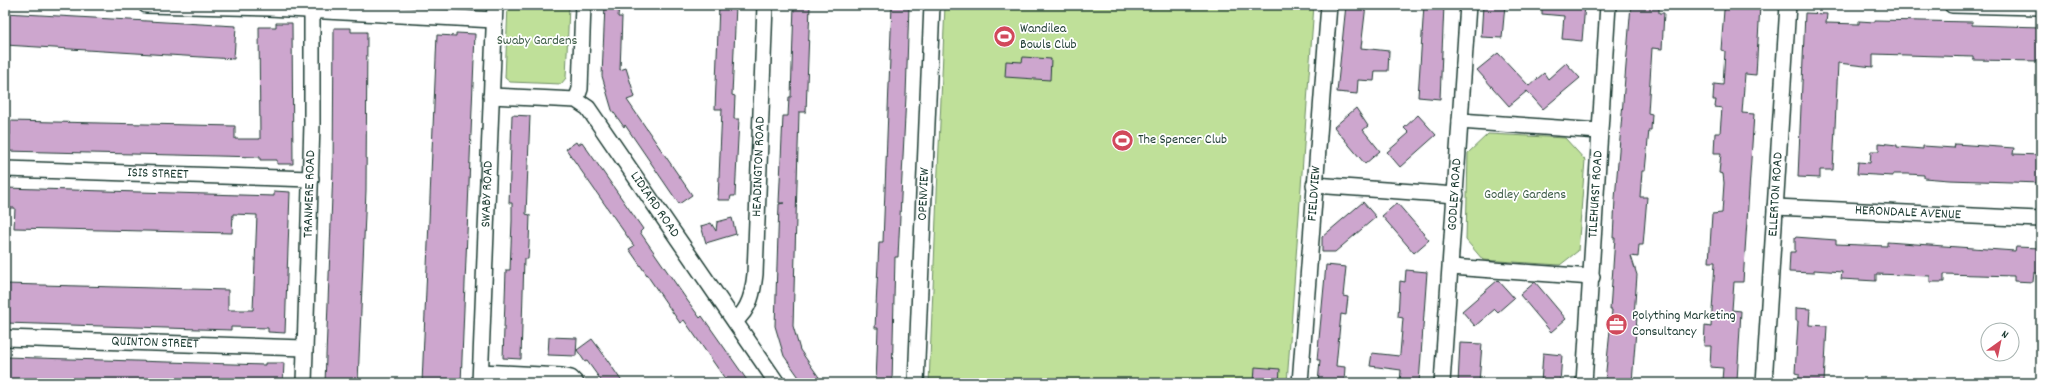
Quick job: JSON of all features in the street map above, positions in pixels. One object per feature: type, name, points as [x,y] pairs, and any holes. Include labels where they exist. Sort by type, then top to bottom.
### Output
[{"type":"street","points":[[146,5],[312,8],[494,20]]},
{"type":"street","name":"SWABY ROAD","points":[[481,378],[495,5]]},
{"type":"street","points":[[491,96],[576,100],[580,89],[583,5]]},
{"type":"street","name":"HEADINGTON ROAD","points":[[735,321],[742,316],[752,296],[755,274],[765,5]]},
{"type":"street","name":"OPENVIEW","points":[[916,383],[932,5]]},
{"type":"street","name":"FIELDVIEW","points":[[1300,383],[1329,5]]},
{"type":"street","name":"GODLEY ROAD","points":[[1442,383],[1468,5]]},
{"type":"street","name":"TILEHURST ROAD","points":[[1584,383],[1592,277],[1599,132],[1608,5]]},
{"type":"street","name":"ELLERTON ROAD","points":[[1764,383],[1788,5]]},
{"type":"street","points":[[1952,5],[2041,7]]},
{"type":"street","name":"TRANMERE ROAD","points":[[304,383],[311,179],[312,8]]},
{"type":"street","name":"LIDIARD ROAD","points":[[576,100],[588,108],[777,383]]},
{"type":"street","points":[[1460,121],[1599,132]]},
{"type":"street","name":"ISIS STREET","points":[[5,169],[311,179]]},
{"type":"street","points":[[1314,185],[1456,195]]},
{"type":"street","name":"HERONDALE AVENUE","points":[[1775,207],[2041,219]]},
{"type":"street","points":[[1451,267],[1592,277]]},
{"type":"street","name":"QUINTON STREET","points":[[5,338],[305,348]]},
{"type":"street","points":[[481,378],[562,376],[571,378],[576,383]]},
{"type":"green space","name":"Swaby Gardens","points":[[508,5],[569,5],[566,78],[561,84],[510,82],[505,78]]},
{"type":"green space","name":"The Spencer Club","points":[[945,5],[1314,5],[1287,383],[929,383]]},
{"type":"green space","name":"Godley Gardens","points":[[1488,134],[1565,138],[1585,160],[1578,251],[1560,265],[1483,260],[1466,240],[1468,153]]},
{"type":"building","points":[[605,5],[619,5],[618,17],[622,17],[620,70],[626,68],[635,97],[627,100],[692,195],[679,204],[625,125],[624,127],[612,110],[602,76]]},
{"type":"building","points":[[719,5],[736,5],[732,95],[735,96],[734,119],[739,119],[735,196],[731,196],[730,200],[718,200],[722,109],[715,109]]},
{"type":"building","points":[[794,5],[810,5],[806,112],[799,112],[793,326],[800,350],[823,383],[803,383],[784,356],[775,326],[779,204],[784,203],[779,203],[783,116],[788,116],[789,97],[791,97]]},
{"type":"building","points":[[892,5],[909,5],[906,96],[898,257],[895,257],[892,383],[876,383],[878,328],[875,328],[879,242],[883,242]]},
{"type":"building","points":[[1346,5],[1366,5],[1361,48],[1389,51],[1388,71],[1375,71],[1374,81],[1358,80],[1357,94],[1337,92]]},
{"type":"building","points":[[1424,5],[1444,5],[1440,99],[1418,97]]},
{"type":"building","points":[[1483,5],[1505,5],[1502,38],[1481,37]]},
{"type":"building","points":[[1542,5],[1585,5],[1582,41],[1562,39],[1564,16],[1542,14]]},
{"type":"building","points":[[1631,5],[1659,5],[1659,13],[1664,13],[1662,49],[1652,48],[1648,113],[1652,114],[1651,130],[1649,130],[1645,171],[1642,171],[1640,197],[1647,197],[1643,245],[1639,245],[1638,257],[1631,256],[1637,275],[1634,316],[1637,317],[1632,383],[1608,383],[1608,381],[1605,381],[1612,310],[1610,310],[1615,238],[1613,238],[1615,199]]},
{"type":"building","points":[[1726,5],[1760,5],[1756,75],[1745,74],[1742,113],[1754,114],[1743,282],[1734,282],[1732,310],[1741,311],[1737,381],[1722,380],[1723,368],[1710,367],[1711,346],[1704,346],[1705,326],[1711,327],[1715,262],[1709,262],[1712,214],[1722,213],[1724,183],[1723,174],[1719,173],[1721,153],[1714,153],[1715,133],[1720,133],[1722,108],[1715,107],[1716,100],[1713,100],[1714,84],[1723,85],[1725,51],[1721,50],[1724,10]]},
{"type":"building","points":[[5,13],[236,26],[234,59],[5,45]]},
{"type":"building","points":[[1805,13],[1827,14],[1826,23],[1859,24],[1859,21],[1875,22],[1875,20],[1972,22],[1972,25],[2040,27],[2040,61],[1973,60],[1973,57],[1873,54],[1873,67],[1838,63],[1833,170],[1820,170],[1820,178],[1798,177]]},
{"type":"building","points":[[276,23],[292,23],[293,164],[277,164],[277,160],[260,160],[260,157],[5,151],[5,134],[10,135],[10,121],[235,126],[235,139],[260,139],[259,27],[276,27]]},
{"type":"building","points":[[334,28],[351,28],[351,32],[367,32],[366,190],[358,382],[341,381],[341,383],[325,383],[333,169]]},
{"type":"building","points":[[456,33],[475,34],[461,383],[422,383],[437,35],[456,36]]},
{"type":"building","points":[[1498,53],[1529,86],[1544,73],[1548,79],[1566,63],[1580,78],[1543,109],[1527,91],[1509,106],[1477,70]]},
{"type":"building","points":[[1023,57],[1051,59],[1050,80],[1005,77],[1006,61],[1022,62]]},
{"type":"building","points":[[1356,108],[1368,126],[1363,130],[1380,151],[1365,164],[1334,127]]},
{"type":"building","points":[[512,115],[530,116],[526,214],[530,215],[529,243],[528,259],[524,259],[521,359],[503,358],[506,270],[510,270],[512,221],[512,203],[509,203]]},
{"type":"building","points":[[1418,115],[1436,135],[1400,167],[1387,152],[1409,133],[1404,128]]},
{"type":"building","points":[[576,142],[578,145],[582,142],[643,229],[640,232],[687,300],[700,318],[702,316],[749,383],[728,383],[684,320],[680,323],[629,249],[634,246],[566,149]]},
{"type":"building","points":[[1879,143],[1897,145],[1897,147],[1923,149],[1923,146],[1954,148],[1955,144],[2014,148],[2013,154],[2041,155],[2041,183],[1949,180],[1924,178],[1924,175],[1908,174],[1893,174],[1893,176],[1857,174],[1858,162],[1870,163],[1871,151],[1879,151]]},
{"type":"building","points":[[5,188],[274,196],[274,191],[290,192],[285,333],[268,332],[268,328],[231,327],[231,330],[5,323],[5,284],[228,290],[228,310],[253,310],[257,215],[233,214],[232,233],[14,228],[15,208],[5,208]]},
{"type":"building","points":[[1363,202],[1376,217],[1335,252],[1322,252],[1322,237]]},
{"type":"building","points":[[1397,203],[1429,240],[1414,253],[1382,216]]},
{"type":"building","points":[[732,218],[736,234],[706,243],[701,226],[711,223],[716,231],[717,222]]},
{"type":"building","points":[[1795,237],[1836,240],[1836,244],[1887,246],[1887,242],[2015,251],[2016,247],[2040,248],[2039,273],[2034,273],[2033,282],[2014,281],[2014,276],[1944,274],[1944,282],[1930,282],[1930,276],[1876,274],[1876,281],[1841,279],[1842,272],[1814,270],[1814,273],[1789,272],[1790,252],[1795,252]]},
{"type":"building","points":[[1326,265],[1346,267],[1343,296],[1348,297],[1346,315],[1341,314],[1336,366],[1345,367],[1344,383],[1318,383],[1320,360],[1317,360]]},
{"type":"building","points":[[1406,270],[1427,272],[1419,383],[1400,383],[1401,370],[1370,366],[1372,353],[1399,356],[1400,354],[1403,318],[1398,317],[1400,281],[1405,282]]},
{"type":"building","points":[[1498,280],[1514,298],[1498,312],[1495,309],[1475,326],[1462,311]]},
{"type":"building","points":[[1535,282],[1566,319],[1551,332],[1520,295]]},
{"type":"building","points":[[1796,308],[1810,309],[1809,325],[1827,326],[1824,383],[1799,383],[1799,374],[1795,373],[1798,321],[1796,321]]},
{"type":"building","points":[[549,337],[577,338],[576,356],[548,355]]},
{"type":"building","points":[[592,339],[623,383],[603,383],[587,361],[585,362],[577,350]]},
{"type":"building","points":[[1460,343],[1482,344],[1479,383],[1458,383]]},
{"type":"building","points":[[1543,353],[1562,355],[1560,383],[1541,383]]},
{"type":"building","points":[[5,357],[265,365],[265,363],[284,363],[283,383],[5,383]]},
{"type":"building","points":[[1255,367],[1280,369],[1279,383],[1254,383]]},
{"type":"place","name":"Wandilea Bowls Club","points":[[1004,37]]},
{"type":"place","name":"The Spencer Club","points":[[1122,140]]},
{"type":"place","name":"Polything Marketing Consultancy","points":[[1617,324]]}]
